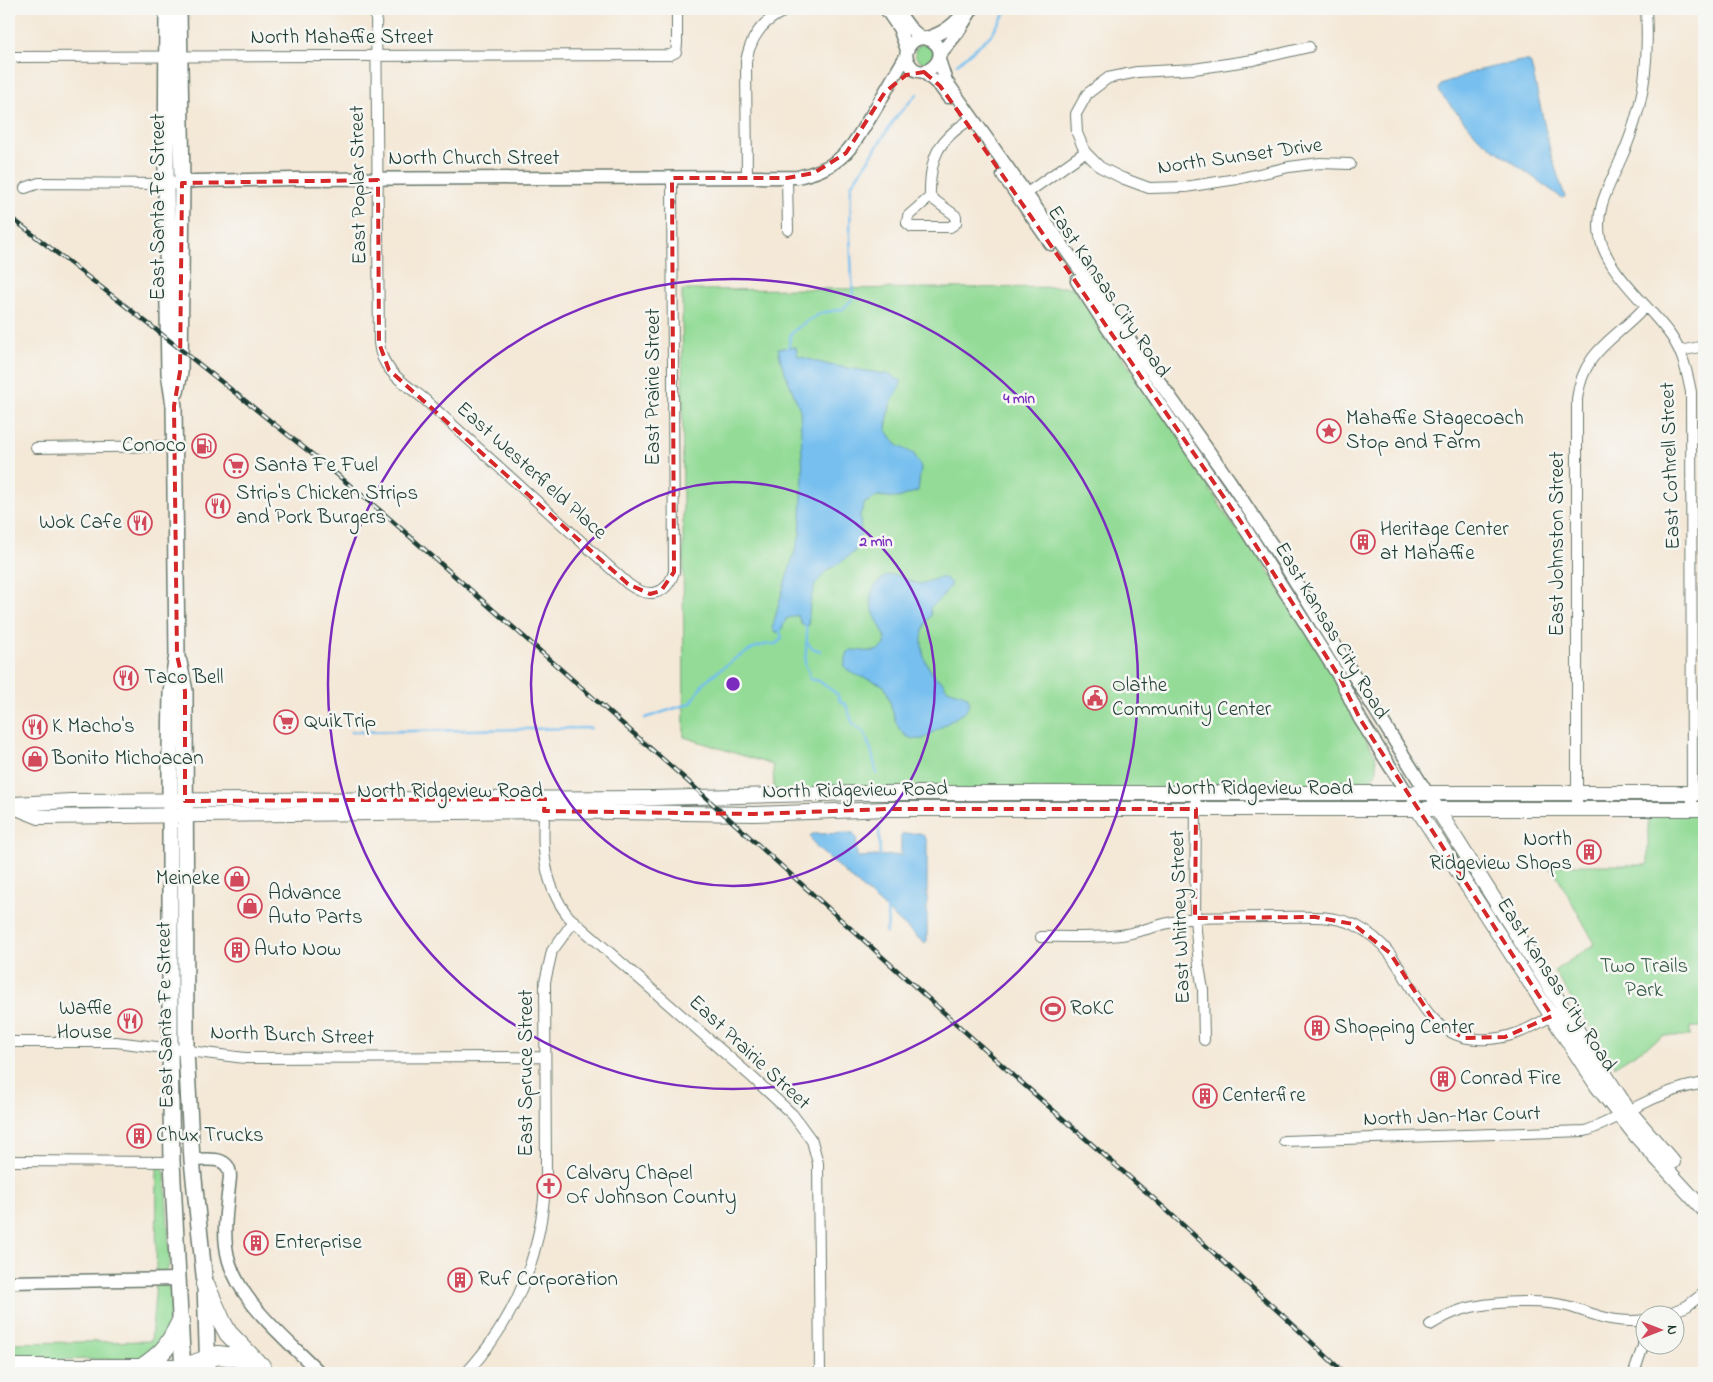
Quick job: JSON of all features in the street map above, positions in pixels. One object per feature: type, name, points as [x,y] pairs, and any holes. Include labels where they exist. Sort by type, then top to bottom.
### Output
[{"type":"highway","points":[[205,1284],[228,1332],[265,1370]]},
{"type":"highway","points":[[140,1369],[158,1357],[167,1348],[181,1321]]},
{"type":"highway","points":[[9,1368],[183,1371],[208,1366],[218,1355],[226,1355],[265,1370]]},
{"type":"main road","name":"East Santa Fe Street","points":[[166,9],[173,56]]},
{"type":"main road","name":"East Santa Fe Street","points":[[179,9],[173,56],[174,183],[180,372],[174,406],[177,655],[171,692],[170,1049],[172,1162],[183,1371]]},
{"type":"main road","name":"East Santa Fe Street","points":[[177,655],[185,691],[186,1051],[192,1160],[205,1284],[208,1366]]},
{"type":"main road","name":"North Ridgeview Road","points":[[9,805],[39,816],[185,808],[545,805],[860,793],[1698,793]]},
{"type":"main road","name":"East Kansas City Road","points":[[1407,793],[1557,1012]]},
{"type":"main road","name":"East Kansas City Road","points":[[1427,793],[1557,1012],[1597,1086],[1704,1196]]},
{"type":"main road","name":"North Ridgeview Road","points":[[9,805],[71,801],[170,809]]},
{"type":"main road","name":"North Ridgeview Road","points":[[545,805],[754,814],[887,809],[1698,809]]},
{"type":"main road","points":[[171,1106],[178,1121],[180,1143],[184,1152],[192,1160]]},
{"type":"main road","name":"East Kansas City Road","points":[[1624,1113],[1704,1210]]},
{"type":"main road","points":[[172,1162],[181,1171],[186,1182],[187,1198],[197,1215]]},
{"type":"street","name":"East Poplar Street","points":[[376,9],[379,343],[383,360]]},
{"type":"street","name":"North Mahaffie Street","points":[[9,57],[670,55],[676,52],[677,9]]},
{"type":"street","points":[[747,178],[746,61],[748,49],[753,36],[768,20],[781,12],[791,9]]},
{"type":"street","points":[[886,9],[899,28],[911,67],[921,71],[931,70],[948,42],[958,32],[972,9]]},
{"type":"street","points":[[896,9],[910,28],[923,38],[933,41],[938,47],[939,57]]},
{"type":"street","points":[[906,53],[910,44],[915,40],[939,34],[946,30],[968,9]]},
{"type":"street","name":"East Cothrell Street","points":[[1646,9],[1645,72],[1639,107],[1628,142],[1602,200],[1599,226],[1600,237],[1606,254],[1615,270],[1664,326],[1680,351],[1691,392],[1698,809]]},
{"type":"street","points":[[1022,196],[1085,152],[1077,134],[1076,114],[1087,94],[1108,78],[1138,72],[1194,69],[1253,60],[1309,47]]},
{"type":"street","name":"North Church Street","points":[[25,188],[39,183],[797,177],[814,173],[829,166],[839,159],[856,140],[906,53]]},
{"type":"street","name":"East Kansas City Road","points":[[939,57],[946,81],[969,120],[1022,196],[1229,480],[1285,565],[1427,793]]},
{"type":"street","name":"North Church Street","points":[[885,92],[900,78],[921,71]]},
{"type":"street","name":"East Kansas City Road","points":[[921,71],[940,86],[969,120]]},
{"type":"street","points":[[930,197],[956,216],[956,223],[950,227],[912,227],[907,223],[908,216],[930,197],[930,171],[936,153],[948,135],[969,120]]},
{"type":"street","name":"North Sunset Drive","points":[[1085,152],[1100,167],[1149,188],[1185,187],[1320,163],[1350,164]]},
{"type":"street","name":"East Prairie Street","points":[[661,591],[670,582],[674,572],[672,178]]},
{"type":"street","points":[[788,178],[788,230]]},
{"type":"street","name":"East Kansas City Road","points":[[1022,196],[1114,338],[1241,522],[1340,678],[1360,719],[1407,793]]},
{"type":"street","name":"East Johnston Street","points":[[1576,809],[1578,389],[1585,370],[1596,353],[1646,306]]},
{"type":"street","points":[[1680,351],[1704,346]]},
{"type":"street","name":"East Westerfield Place","points":[[383,360],[392,373],[423,398],[628,584],[640,592],[650,594],[661,591]]},
{"type":"street","points":[[36,448],[175,446]]},
{"type":"street","name":"East Whitney Street","points":[[1196,792],[1196,918],[1199,966],[1204,990],[1204,1040]]},
{"type":"street","points":[[545,805],[543,844],[545,866],[555,897],[574,921]]},
{"type":"street","points":[[1041,937],[1113,936],[1128,934],[1179,919],[1316,917],[1337,919],[1353,924],[1376,939],[1390,953],[1434,1021],[1448,1031],[1464,1038],[1482,1040],[1505,1038],[1525,1030],[1557,1012]]},
{"type":"street","name":"East Prairie Street","points":[[574,921],[753,1078],[792,1115],[812,1141],[818,1163],[820,1373]]},
{"type":"street","name":"East Spruce Street","points":[[466,1373],[499,1331],[515,1304],[528,1275],[538,1240],[544,1204],[546,1174],[545,992],[547,970],[552,951],[574,921]]},
{"type":"street","name":"North Burch Street","points":[[9,1042],[116,1042],[245,1058],[545,1057]]},
{"type":"street","name":"North Jan-Mar Court","points":[[1284,1141],[1579,1131],[1597,1127],[1672,1091],[1704,1083]]},
{"type":"street","points":[[192,1160],[221,1161],[230,1170],[225,1234],[230,1264],[236,1280],[248,1300],[320,1373]]},
{"type":"street","points":[[9,1161],[172,1162]]},
{"type":"street","points":[[9,1282],[178,1279]]},
{"type":"street","points":[[1686,1306],[1704,1293]]},
{"type":"street","points":[[1430,1325],[1460,1310],[1498,1304],[1558,1304],[1607,1319],[1636,1321]]},
{"type":"street","points":[[1634,1373],[1640,1354]]},
{"type":"highlighted area","points":[[924,72],[940,86],[968,125],[1241,522],[1340,678],[1360,719],[1552,1016],[1505,1037],[1464,1038],[1434,1021],[1390,953],[1353,924],[1315,917],[1195,918],[1196,809],[887,809],[754,814],[544,811],[545,799],[185,801],[185,691],[177,655],[174,406],[180,372],[182,183],[378,180],[379,343],[389,370],[628,584],[650,594],[661,591],[674,572],[672,178],[787,178],[814,173],[846,153],[885,92],[906,75]]},
{"type":"green space","points":[[924,44],[930,47],[933,53],[930,59],[924,62],[918,59],[915,53],[918,47]]},
{"type":"green space","points":[[1073,287],[1177,434],[1232,524],[1248,539],[1335,676],[1353,718],[1375,754],[1377,769],[1374,776],[1364,786],[1357,788],[774,791],[773,765],[684,737],[682,290]]},
{"type":"green space","name":"Two Trails Park","points":[[1648,813],[1704,814],[1704,1027],[1690,1027],[1690,1036],[1664,1036],[1615,1066],[1554,971],[1595,944],[1554,870],[1537,865],[1648,865]]},
{"type":"green space","points":[[157,1165],[162,1167],[165,1173],[170,1261],[167,1271],[156,1273]]},
{"type":"green space","points":[[156,1283],[169,1287],[172,1307],[171,1322],[164,1340],[147,1354],[135,1359],[9,1360],[9,1343],[151,1341]]},
{"type":"water","points":[[1529,61],[1531,64],[1551,155],[1565,197],[1562,198],[1479,138],[1440,93],[1441,85],[1475,71]]},
{"type":"water","points":[[796,347],[798,356],[829,365],[892,375],[902,382],[890,405],[886,429],[897,445],[914,454],[921,467],[918,491],[898,498],[878,496],[865,503],[860,515],[861,535],[855,551],[826,571],[815,585],[810,603],[808,626],[802,624],[797,615],[786,619],[782,629],[776,633],[772,629],[800,535],[803,476],[800,410],[781,362],[778,348]]},
{"type":"water","points":[[888,575],[898,575],[921,584],[938,578],[946,578],[951,584],[942,597],[930,608],[931,615],[922,638],[923,654],[936,677],[950,690],[967,696],[970,702],[966,711],[923,739],[913,739],[899,729],[884,686],[852,673],[844,666],[848,652],[851,650],[875,651],[885,645],[885,637],[872,608],[871,597],[876,586]]},
{"type":"water","points":[[853,833],[856,839],[858,857],[901,855],[901,836],[903,834],[920,833],[924,836],[927,841],[927,941],[924,943],[816,847],[810,837],[812,834]]},
{"type":"waterway","points":[[957,64],[990,36],[1008,9]]},
{"type":"waterway","points":[[788,349],[791,334],[801,325],[821,313],[843,309],[853,298],[850,235],[851,185],[896,117],[917,94]]},
{"type":"waterway","points":[[805,622],[807,635],[805,665],[810,679],[819,681],[837,694],[840,701],[846,705],[853,724],[864,732],[877,774]]},
{"type":"waterway","points":[[645,718],[691,703],[705,681],[736,658],[756,647],[776,644],[782,638],[779,628]]},
{"type":"waterway","points":[[807,642],[812,648],[821,651]]},
{"type":"waterway","points":[[351,732],[591,728]]},
{"type":"waterway","points":[[879,828],[880,858]]},
{"type":"waterway","points":[[886,933],[888,924],[887,908]]},
{"type":"railway","points":[[9,216],[150,325],[327,466],[390,519],[683,777],[1013,1075],[1152,1197],[1344,1373]]},
{"type":"place","name":"Mahaffie Stagecoach Stop and Farm","points":[[1329,431]]},
{"type":"place","name":"Conoco","points":[[204,446]]},
{"type":"place","name":"Santa Fe Fuel","points":[[236,466]]},
{"type":"place","name":"Strip's Chicken Strips and Pork Burgers","points":[[218,506]]},
{"type":"place","name":"Wok Cafe","points":[[140,523]]},
{"type":"place","name":"Heritage Center at Mahaffie","points":[[1363,542]]},
{"type":"place","name":"Taco Bell","points":[[126,678]]},
{"type":"place","name":"Olathe Community Center","points":[[1095,698]]},
{"type":"place","name":"QuikTrip","points":[[286,722]]},
{"type":"place","name":"K Macho's","points":[[35,727]]},
{"type":"place","name":"Bonito Michoacan","points":[[35,759]]},
{"type":"place","name":"North Ridgeview Shops","points":[[1589,852]]},
{"type":"place","name":"Meineke","points":[[237,879]]},
{"type":"place","name":"Advance Auto Parts","points":[[250,906]]},
{"type":"place","name":"Auto Now","points":[[237,950]]},
{"type":"place","name":"RoKC","points":[[1053,1009]]},
{"type":"place","name":"Waffle House","points":[[130,1021]]},
{"type":"place","name":"Shopping Center","points":[[1317,1028]]},
{"type":"place","name":"Conrad Fire","points":[[1443,1079]]},
{"type":"place","name":"Centerfire","points":[[1205,1096]]},
{"type":"place","name":"Chux Trucks","points":[[139,1136]]},
{"type":"place","name":"Calvary Chapel Of Johnson County","points":[[549,1186]]},
{"type":"place","name":"Enterprise","points":[[256,1243]]},
{"type":"place","name":"Ruf Corporation","points":[[460,1280]]}]
